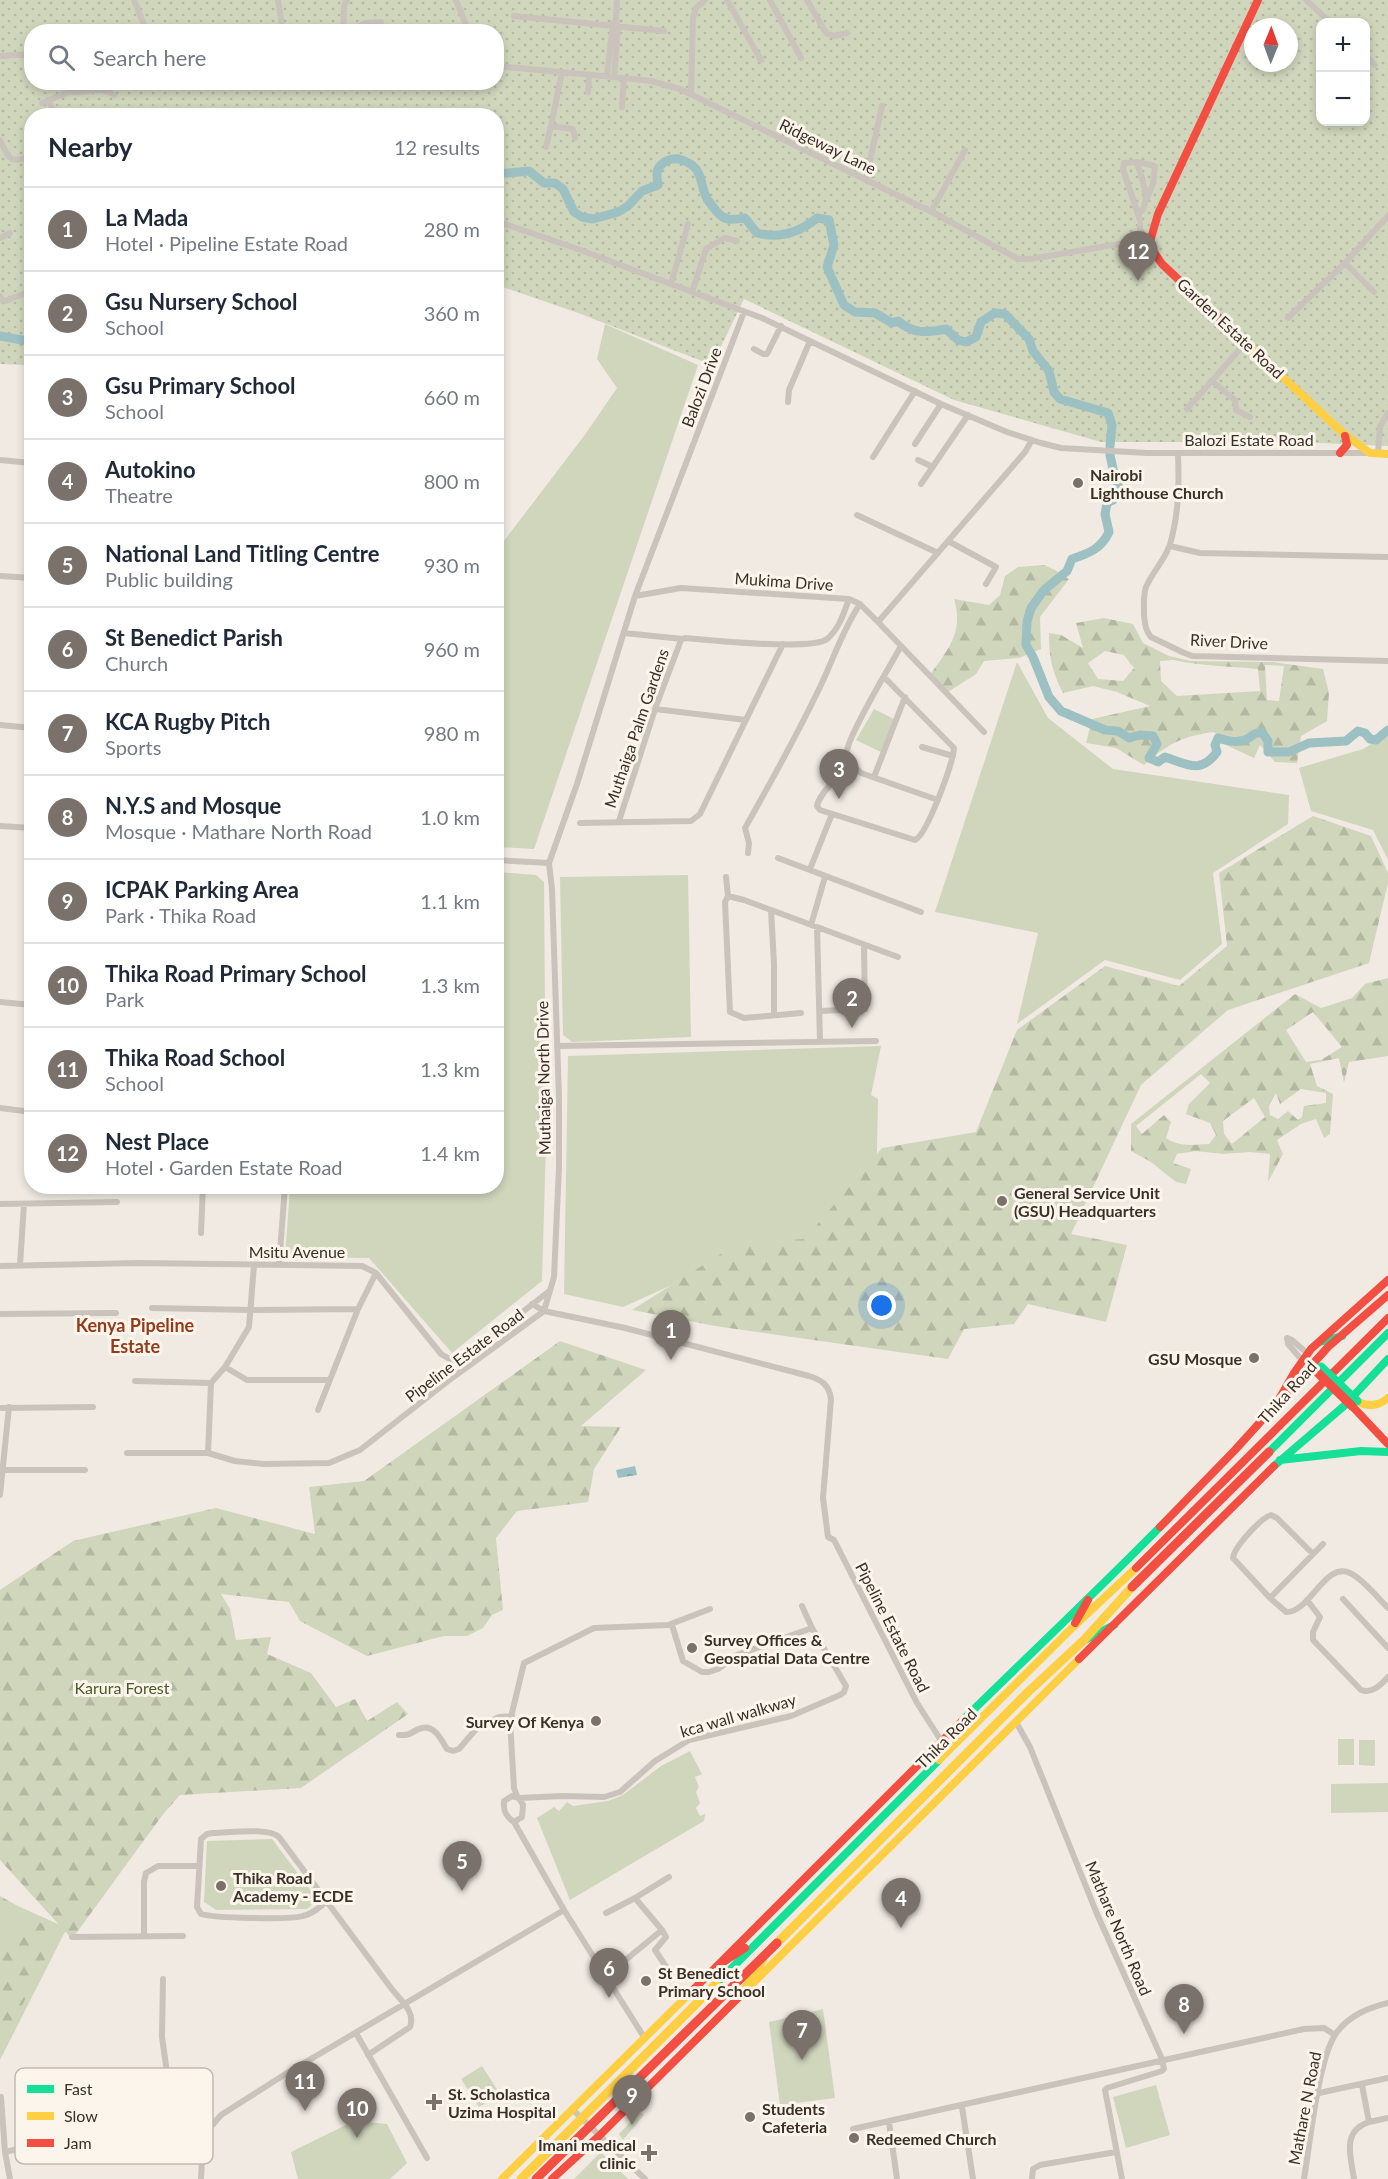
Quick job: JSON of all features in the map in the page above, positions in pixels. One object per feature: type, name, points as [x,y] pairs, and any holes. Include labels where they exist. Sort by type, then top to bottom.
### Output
[{"type":"main road","points":[[1145,244],[1258,0]]},
{"type":"main road","name":"Garden Estate Road","points":[[1145,244],[1162,264],[1345,435],[1379,453]]},
{"type":"main road","points":[[1340,453],[1347,445],[1345,435]]},
{"type":"main road","points":[[1388,1280],[1373,1297],[1318,1343],[1312,1363],[1358,1404],[1388,1444]]},
{"type":"main road","name":"Thika Road","points":[[502,2179],[668,2013],[722,1963],[764,1918],[1050,1634],[1088,1600],[1235,1450],[1312,1363],[1388,1295]]},
{"type":"main road","name":"Thika Road","points":[[521,2179],[1071,1628],[1119,1585],[1388,1318]]},
{"type":"main road","name":"Thika Road","points":[[536,2179],[1028,1692],[1084,1640],[1121,1598],[1388,1333]]},
{"type":"main road","points":[[1318,1343],[1342,1336]]},
{"type":"main road","points":[[552,2179],[599,2136],[1281,1460],[1344,1406],[1388,1359]]},
{"type":"main road","points":[[1358,1404],[1374,1406],[1388,1398]]},
{"type":"main road","points":[[1281,1460],[1361,1451],[1388,1452]]},
{"type":"main road","points":[[1071,1628],[1088,1600]]},
{"type":"main road","points":[[1084,1640],[1114,1625]]},
{"type":"main road","points":[[722,1963],[760,1938]]},
{"type":"main road","points":[[746,1988],[767,1952]]},
{"type":"street","points":[[134,0],[144,24]]},
{"type":"street","points":[[278,0],[282,24]]},
{"type":"street","points":[[344,24],[344,6],[347,0]]},
{"type":"street","points":[[456,0],[465,24]]},
{"type":"street","points":[[610,76],[617,0]]},
{"type":"street","points":[[691,94],[693,18],[696,8],[705,0]]},
{"type":"street","points":[[728,0],[761,60]]},
{"type":"street","points":[[770,0],[801,58]]},
{"type":"street","points":[[807,0],[826,33],[834,36],[847,33]]},
{"type":"street","points":[[1306,0],[1326,18]]},
{"type":"street","points":[[514,16],[615,24],[664,31]]},
{"type":"street","points":[[363,24],[381,22]]},
{"type":"street","points":[[0,56],[24,54]]},
{"type":"street","points":[[1370,60],[1375,65]]},
{"type":"street","name":"Ridgeway Lane","points":[[504,67],[610,76],[669,85],[866,179],[1017,259],[1030,259],[1108,245],[1145,244]]},
{"type":"street","points":[[546,147],[562,72]]},
{"type":"street","points":[[588,92],[589,75]]},
{"type":"street","points":[[622,107],[624,78]]},
{"type":"street","points":[[50,108],[45,101],[69,92],[105,90],[114,95]]},
{"type":"street","points":[[866,179],[882,106]]},
{"type":"street","points":[[551,126],[573,129],[575,138]]},
{"type":"street","points":[[0,140],[8,158],[24,159]]},
{"type":"street","points":[[931,212],[965,150]]},
{"type":"street","points":[[1140,220],[1153,184],[1155,166],[1137,162],[1124,164],[1123,169],[1140,220],[1145,244]]},
{"type":"street","points":[[1137,162],[1146,201]]},
{"type":"street","points":[[1288,318],[1345,263],[1388,216]]},
{"type":"street","points":[[504,223],[781,326],[941,404],[1032,440],[1025,452],[878,622]]},
{"type":"street","points":[[671,284],[688,224]]},
{"type":"street","points":[[0,238],[10,233]]},
{"type":"street","points":[[692,292],[708,247],[724,238],[737,241]]},
{"type":"street","points":[[1345,263],[1374,292]]},
{"type":"street","points":[[0,296],[2,300],[9,301],[24,294]]},
{"type":"street","name":"Balozi Drive","points":[[549,863],[577,784],[635,596],[744,312]]},
{"type":"street","points":[[754,348],[767,354],[781,326]]},
{"type":"street","points":[[788,402],[789,390],[810,341]]},
{"type":"street","points":[[1187,409],[1247,341]]},
{"type":"street","points":[[1212,381],[1235,400],[1236,410],[1250,417]]},
{"type":"street","points":[[873,457],[915,391]]},
{"type":"street","points":[[915,444],[941,404]]},
{"type":"street","points":[[1379,453],[1380,427],[1388,413]]},
{"type":"street","points":[[921,484],[968,416]]},
{"type":"street","name":"Balozi Estate Road","points":[[1032,440],[1061,448],[1178,453],[1379,453]]},
{"type":"street","name":"River Drive","points":[[1178,453],[1179,500],[1170,546],[1144,593],[1144,620],[1150,637],[1192,656],[1388,661]]},
{"type":"street","points":[[0,460],[24,462]]},
{"type":"street","points":[[918,460],[933,467]]},
{"type":"street","points":[[857,515],[938,553]]},
{"type":"street","points":[[948,541],[996,567],[986,584]]},
{"type":"street","points":[[1170,546],[1200,553],[1388,557]]},
{"type":"street","points":[[0,576],[24,578]]},
{"type":"street","name":"Mukima Drive","points":[[635,596],[681,588],[849,599],[860,604],[984,732]]},
{"type":"street","name":"Muthaiga Palm Gardens","points":[[618,821],[655,709],[679,643],[683,639],[783,644],[824,641],[838,626],[849,599]]},
{"type":"street","points":[[748,853],[749,843],[745,828],[802,724],[849,622],[860,604]]},
{"type":"street","points":[[624,633],[683,639]]},
{"type":"street","name":"Muthaiga Palm Gardens","points":[[580,823],[692,821],[700,814],[783,644]]},
{"type":"street","points":[[884,677],[954,748],[938,800],[922,835],[915,840],[820,810],[818,804],[843,768],[850,741],[884,677],[901,646]]},
{"type":"street","points":[[874,777],[905,697]]},
{"type":"street","points":[[655,709],[746,720]]},
{"type":"street","points":[[0,725],[24,727]]},
{"type":"street","points":[[922,747],[953,756]]},
{"type":"street","points":[[845,754],[856,770],[938,800]]},
{"type":"street","points":[[810,869],[832,814]]},
{"type":"street","points":[[0,826],[24,828]]},
{"type":"street","points":[[778,858],[921,912]]},
{"type":"street","points":[[504,860],[549,863]]},
{"type":"street","name":"Muthaiga North Drive","points":[[548,1292],[554,1276],[559,1098],[552,889],[549,863]]},
{"type":"street","points":[[726,877],[730,1012],[744,1018],[801,1013]]},
{"type":"street","points":[[820,1041],[814,926],[825,877]]},
{"type":"street","points":[[728,896],[898,957]]},
{"type":"street","points":[[771,910],[774,1014]]},
{"type":"street","points":[[820,1011],[866,1009],[864,945]]},
{"type":"street","points":[[0,1002],[24,1004]]},
{"type":"street","points":[[557,1046],[876,1041]]},
{"type":"street","points":[[0,1108],[24,1111]]},
{"type":"street","points":[[201,1233],[203,1194]]},
{"type":"street","points":[[279,1264],[284,1194]]},
{"type":"street","points":[[0,1204],[117,1202]]},
{"type":"street","points":[[20,1265],[24,1204]]},
{"type":"street","name":"Msitu Avenue","points":[[0,1266],[138,1263],[356,1264],[366,1266],[376,1273]]},
{"type":"street","points":[[208,1453],[211,1383],[225,1367],[249,1327],[254,1265]]},
{"type":"street","points":[[318,1410],[358,1309],[376,1273],[441,1354],[452,1361],[470,1353],[548,1292]]},
{"type":"street","points":[[532,1304],[544,1311],[548,1292]]},
{"type":"street","points":[[152,1308],[358,1309]]},
{"type":"street","name":"Pipeline Estate Road","points":[[127,1453],[208,1453],[238,1462],[264,1464],[329,1463],[360,1450],[452,1378],[544,1311],[625,1328],[808,1376],[824,1383],[829,1388],[831,1400],[823,1497],[828,1536],[834,1540],[917,1703],[942,1742]]},
{"type":"street","points":[[0,1314],[116,1313]]},
{"type":"street","points":[[225,1367],[247,1380],[329,1380]]},
{"type":"street","points":[[135,1381],[211,1383]]},
{"type":"street","points":[[0,1495],[9,1407]]},
{"type":"street","points":[[0,1408],[93,1407]]},
{"type":"street","points":[[4,1470],[85,1470]]},
{"type":"street","points":[[1313,1554],[1274,1515],[1268,1515],[1235,1550],[1233,1558],[1244,1573],[1269,1598],[1288,1612],[1307,1600],[1334,1573],[1344,1571],[1353,1574],[1388,1608]]},
{"type":"street","points":[[1269,1598],[1323,1544]]},
{"type":"street","points":[[1343,1599],[1388,1648]]},
{"type":"street","points":[[1307,1600],[1320,1617],[1312,1637],[1361,1690],[1372,1691],[1386,1682]]},
{"type":"street","name":"kca wall walkway","points":[[516,1797],[604,1797],[620,1792],[655,1761],[688,1740],[791,1716],[840,1695],[846,1686],[812,1628],[802,1606]]},
{"type":"street","points":[[521,1834],[523,1805],[516,1797],[514,1788],[509,1732],[524,1663],[594,1628],[672,1624],[710,1610]]},
{"type":"street","points":[[672,1624],[683,1661],[702,1672],[718,1669],[737,1655],[812,1628]]},
{"type":"street","points":[[399,1735],[407,1735],[422,1728],[428,1728],[439,1736],[447,1749],[453,1751],[459,1749],[477,1728],[499,1717],[512,1716]]},
{"type":"street","name":"Mathare North Road","points":[[1016,1722],[1030,1747],[1097,1914],[1162,2060]]},
{"type":"street","points":[[516,1797],[504,1801],[504,1808],[509,1819],[514,1822],[564,1910],[644,2037]]},
{"type":"street","points":[[514,1822],[522,1817]]},
{"type":"street","points":[[327,1901],[302,1917],[205,1916],[199,1912],[197,1906],[199,1843],[207,1834],[272,1833],[279,1837],[406,2005],[412,2022],[410,2027],[368,2055]]},
{"type":"street","points":[[144,1936],[146,1873],[158,1866],[198,1866]]},
{"type":"street","points":[[606,1913],[669,1877]]},
{"type":"street","points":[[635,1898],[666,1937],[655,1950],[672,1976]]},
{"type":"street","points":[[213,2124],[221,2115],[287,2073],[564,1910]]},
{"type":"street","points":[[606,1976],[662,1930]]},
{"type":"street","points":[[72,1937],[183,1936]]},
{"type":"street","points":[[163,1979],[162,2037],[166,2068]]},
{"type":"street","name":"Mathare N Road","points":[[1304,2179],[1323,2067],[1335,2035],[1361,2012],[1388,2002]]},
{"type":"street","points":[[853,2129],[962,2107],[1304,2029],[1324,2028],[1335,2035]]},
{"type":"street","points":[[356,2034],[427,2158]]},
{"type":"street","points":[[1122,2179],[1105,2090],[1162,2072],[1164,2069],[1162,2060]]},
{"type":"street","points":[[1319,2093],[1388,2078]]},
{"type":"street","points":[[1362,2085],[1369,2122]]},
{"type":"street","points":[[1,2097],[5,2152],[10,2179]]},
{"type":"street","points":[[962,2107],[973,2179]]},
{"type":"street","points":[[573,2110],[645,2179]]},
{"type":"street","points":[[1354,2179],[1349,2150],[1354,2131],[1369,2122],[1388,2118]]},
{"type":"street","points":[[889,2122],[897,2179]]},
{"type":"street","points":[[5,2152],[15,2150]]},
{"type":"street","points":[[1032,2179],[1033,2169],[1040,2165],[1116,2152]]},
{"type":"street","points":[[201,2179],[202,2164]]},
{"type":"green space","points":[[0,0],[1388,0],[1388,446],[1297,442],[1101,442],[954,400],[744,299],[712,365],[581,314],[504,287],[504,108],[24,108],[24,365],[0,364]]},
{"type":"green space","points":[[605,324],[698,365],[534,849],[504,847],[504,541],[584,436],[617,388],[597,359]]},
{"type":"green space","points":[[1044,565],[1069,579],[1040,617],[1041,649],[1019,658],[984,661],[976,674],[948,692],[930,675],[956,631],[957,611],[954,599],[989,605],[1000,595],[1005,576],[1018,567]]},
{"type":"green space","points":[[1104,618],[1133,624],[1143,643],[1169,656],[1191,661],[1273,662],[1323,669],[1329,693],[1327,721],[1301,736],[1297,763],[1275,762],[1260,745],[1254,758],[1226,745],[1214,732],[1176,742],[1144,765],[1116,748],[1086,743],[1092,719],[1150,706],[1117,692],[1093,686],[1063,693],[1052,664],[1049,633],[1061,635],[1083,648],[1076,623]],"holes":[[[1105,651],[1124,655],[1134,668],[1123,681],[1098,679],[1088,663]],[[1173,660],[1258,669],[1260,691],[1177,696],[1161,681],[1160,661]],[[1265,665],[1284,666],[1279,701],[1267,700]]]},
{"type":"green space","points":[[1017,662],[1048,718],[1113,769],[1289,795],[1288,824],[1213,873],[1222,944],[1180,980],[1105,960],[1017,1024],[1038,933],[935,912]]},
{"type":"green space","points":[[874,709],[896,720],[883,753],[856,740]]},
{"type":"green space","points":[[1388,734],[1388,860],[1373,830],[1311,811],[1299,768],[1363,749]]},
{"type":"green space","points":[[1313,816],[1371,836],[1388,873],[1388,883],[1369,963],[1228,1010],[1141,1085],[1071,1234],[1127,1245],[1106,1322],[1028,1304],[1014,1324],[964,1329],[948,1359],[715,1326],[632,1310],[738,1243],[805,1239],[882,1148],[976,1132],[1017,1030],[1105,966],[1179,986],[1227,946],[1219,873]]},
{"type":"green space","points":[[504,873],[536,875],[544,882],[546,1143],[542,1281],[452,1353],[369,1258],[285,1257],[290,1194],[504,1194]]},
{"type":"green space","points":[[688,875],[691,1037],[572,1042],[563,1035],[560,877]]},
{"type":"green space","points":[[1388,978],[1388,1056],[1349,1062],[1344,1083],[1339,1058],[1310,1064],[1317,1086],[1333,1094],[1330,1134],[1324,1138],[1316,1119],[1301,1124],[1277,1140],[1283,1154],[1268,1182],[1270,1154],[1250,1152],[1223,1154],[1196,1151],[1177,1154],[1173,1163],[1191,1169],[1186,1184],[1176,1182],[1151,1162],[1131,1151],[1131,1124],[1295,994],[1321,1008],[1352,998],[1365,984]],"holes":[[[1313,1012],[1342,1047],[1321,1060],[1306,1062],[1286,1030]],[[1201,1074],[1210,1083],[1189,1104],[1186,1114],[1210,1123],[1216,1135],[1209,1144],[1181,1144],[1166,1138],[1171,1122],[1164,1115],[1142,1134],[1136,1126]],[[1301,1089],[1326,1093],[1326,1103],[1304,1106],[1302,1117],[1298,1120],[1288,1111],[1278,1119],[1270,1115],[1269,1106],[1276,1093],[1280,1104]],[[1254,1098],[1265,1117],[1232,1144],[1224,1134],[1223,1121]]]},
{"type":"green space","points":[[881,1046],[871,1095],[878,1099],[875,1257],[712,1267],[623,1307],[564,1294],[568,1056]]},
{"type":"green space","name":"Karura Forest","points":[[560,1341],[646,1370],[581,1426],[621,1427],[594,1469],[588,1502],[517,1511],[496,1538],[503,1610],[492,1615],[483,1628],[467,1636],[444,1636],[367,1656],[300,1621],[289,1602],[221,1594],[230,1609],[236,1640],[271,1637],[267,1654],[311,1673],[336,1707],[355,1699],[367,1721],[397,1702],[408,1714],[301,1788],[180,1795],[164,1813],[72,1939],[0,1860],[0,1590],[73,1541],[216,1508],[315,1534],[309,1487],[364,1481]]},
{"type":"green space","points":[[1338,1739],[1354,1739],[1354,1765],[1338,1765]]},
{"type":"green space","points":[[1359,1740],[1375,1740],[1375,1766],[1359,1765]]},
{"type":"green space","points":[[690,1751],[702,1774],[695,1777],[699,1787],[696,1792],[700,1803],[696,1808],[700,1816],[705,1814],[704,1821],[570,1900],[537,1818],[554,1807],[559,1811],[567,1802],[573,1806],[608,1801],[623,1795],[661,1766]]},
{"type":"green space","points":[[1388,1783],[1388,1812],[1331,1813],[1331,1784]]},
{"type":"green space","points":[[272,1839],[318,1900],[307,1909],[216,1910],[204,1902],[207,1841]]},
{"type":"green space","points":[[0,1896],[23,1909],[0,1908]]},
{"type":"green space","points":[[0,1898],[67,1928],[0,2060]]},
{"type":"green space","points":[[34,1920],[59,1931],[0,2050],[0,1953]]},
{"type":"green space","points":[[823,2009],[835,2098],[780,2105],[769,2022]]},
{"type":"green space","points":[[482,2066],[500,2094],[479,2107],[461,2079]]},
{"type":"green space","points":[[1156,2085],[1170,2135],[1126,2148],[1113,2097]]},
{"type":"green space","points":[[640,2112],[644,2115],[623,2140],[619,2134]]},
{"type":"green space","points":[[354,2121],[387,2124],[407,2163],[390,2179],[298,2179],[291,2152]]},
{"type":"green space","points":[[601,2152],[628,2179],[574,2179]]},
{"type":"water","points":[[635,1466],[637,1475],[618,1478],[616,1470]]},
{"type":"waterway","points":[[504,173],[529,171],[544,183],[555,183],[563,189],[574,212],[582,217],[593,219],[618,212],[628,206],[642,191],[658,185],[657,171],[662,164],[670,159],[679,159],[697,170],[707,199],[722,217],[745,218],[757,233],[781,235],[803,228],[817,218],[829,220],[834,245],[827,267],[844,305],[855,312],[875,313],[892,323],[898,321],[915,330],[926,332],[946,329],[958,340],[966,342],[976,337],[981,322],[995,313],[1005,314],[1029,339],[1033,351],[1049,371],[1054,392],[1060,399],[1108,413],[1112,425],[1110,446]]},
{"type":"waterway","points":[[0,336],[24,340]]},
{"type":"waterway","points":[[1110,455],[1119,487],[1113,500],[1107,503],[1105,514],[1109,532],[1098,546],[1072,559],[1067,571],[1044,590],[1031,608],[1027,622],[1026,645],[1049,697],[1061,711],[1105,730],[1118,731],[1129,738],[1140,735],[1153,736],[1157,744],[1149,758],[1158,762],[1165,757],[1193,766],[1199,766],[1211,759],[1217,752],[1215,745],[1218,738],[1241,741],[1262,732],[1268,741],[1268,752],[1289,752],[1309,743],[1346,741],[1358,731],[1376,740],[1388,730]]},
{"type":"traffic: fast","points":[[1269,1452],[1388,1333]]},
{"type":"traffic: fast","points":[[1320,1342],[1342,1336]]},
{"type":"traffic: fast","points":[[1274,1466],[1344,1406],[1388,1359]]},
{"type":"traffic: fast","points":[[1321,1367],[1357,1401]]},
{"type":"traffic: fast","points":[[1280,1460],[1361,1451],[1388,1452]]},
{"type":"traffic: fast","points":[[964,1719],[1160,1527]]},
{"type":"traffic: fast","points":[[1085,1640],[1114,1625]]},
{"type":"traffic: fast","points":[[716,1984],[939,1760]]},
{"type":"traffic: slow","points":[[1232,330],[1345,435],[1370,453],[1388,454]]},
{"type":"traffic: slow","points":[[1357,1401],[1365,1405],[1373,1405],[1388,1398]]},
{"type":"traffic: slow","points":[[939,1760],[1136,1568]]},
{"type":"traffic: slow","points":[[777,1943],[1028,1692],[1084,1640],[1132,1587]]},
{"type":"traffic: slow","points":[[739,1997],[1079,1659]]},
{"type":"traffic: slow","points":[[745,1988],[763,1960]]},
{"type":"traffic: slow","points":[[521,2179],[716,1984]]},
{"type":"traffic: slow","points":[[502,2179],[693,1990]]},
{"type":"traffic: jam","points":[[1232,330],[1162,264],[1149,245],[1158,214],[1258,0]]},
{"type":"traffic: jam","points":[[1340,453],[1347,445],[1345,436]]},
{"type":"traffic: jam","points":[[1274,1408],[1311,1349],[1388,1280]]},
{"type":"traffic: jam","points":[[1160,1527],[1235,1450],[1328,1347],[1388,1295]]},
{"type":"traffic: jam","points":[[1136,1568],[1388,1318]]},
{"type":"traffic: jam","points":[[1316,1371],[1352,1406]]},
{"type":"traffic: jam","points":[[1352,1406],[1388,1444]]},
{"type":"traffic: jam","points":[[1132,1587],[1269,1452]]},
{"type":"traffic: jam","points":[[1079,1659],[1274,1466]]},
{"type":"traffic: jam","points":[[1075,1623],[1088,1600]]},
{"type":"traffic: jam","points":[[693,1990],[964,1719]]},
{"type":"traffic: jam","points":[[536,2179],[777,1943]]},
{"type":"traffic: jam","points":[[722,1963],[745,1948]]},
{"type":"traffic: jam","points":[[552,2179],[599,2136],[739,1997]]},
{"type":"place","name":"Nest Place","points":[[1138,281]]},
{"type":"place","name":"Nairobi Lighthouse Church","points":[[1078,483]]},
{"type":"place","name":"Gsu Primary School","points":[[839,799]]},
{"type":"place","name":"Gsu Nursery School","points":[[852,1028]]},
{"type":"place","name":"General Service Unit (GSU) Headquarters","points":[[1002,1201]]},
{"type":"place","name":"GSU Mosque","points":[[1254,1358]]},
{"type":"place","name":"La Mada","points":[[671,1360]]},
{"type":"place","name":"Survey Offices & Geospatial Data Centre","points":[[692,1648]]},
{"type":"place","name":"Survey Of Kenya","points":[[596,1721]]},
{"type":"place","name":"Thika Road Academy - ECDE","points":[[221,1886]]},
{"type":"place","name":"National Land Titling Centre","points":[[462,1891]]},
{"type":"place","name":"Autokino","points":[[901,1928]]},
{"type":"place","name":"St Benedict Primary School","points":[[646,1981]]},
{"type":"place","name":"St Benedict Parish","points":[[609,1998]]},
{"type":"place","name":"N.Y.S and Mosque","points":[[1184,2034]]},
{"type":"place","name":"KCA Rugby Pitch","points":[[802,2060]]},
{"type":"place","name":"St. Scholastica Uzima Hospital","points":[[434,2102]]},
{"type":"place","name":"Thika Road School","points":[[305,2111]]},
{"type":"place","name":"Students Cafeteria","points":[[750,2117]]},
{"type":"place","name":"ICPAK Parking Area","points":[[632,2125]]},
{"type":"place","name":"Thika Road Primary School","points":[[357,2138]]},
{"type":"place","name":"Redeemed Church","points":[[854,2138]]},
{"type":"place","name":"Imani medical clinic","points":[[649,2153]]},
{"type":"district","name":"Kenya Pipeline Estate","points":[[135,1335]]}]
